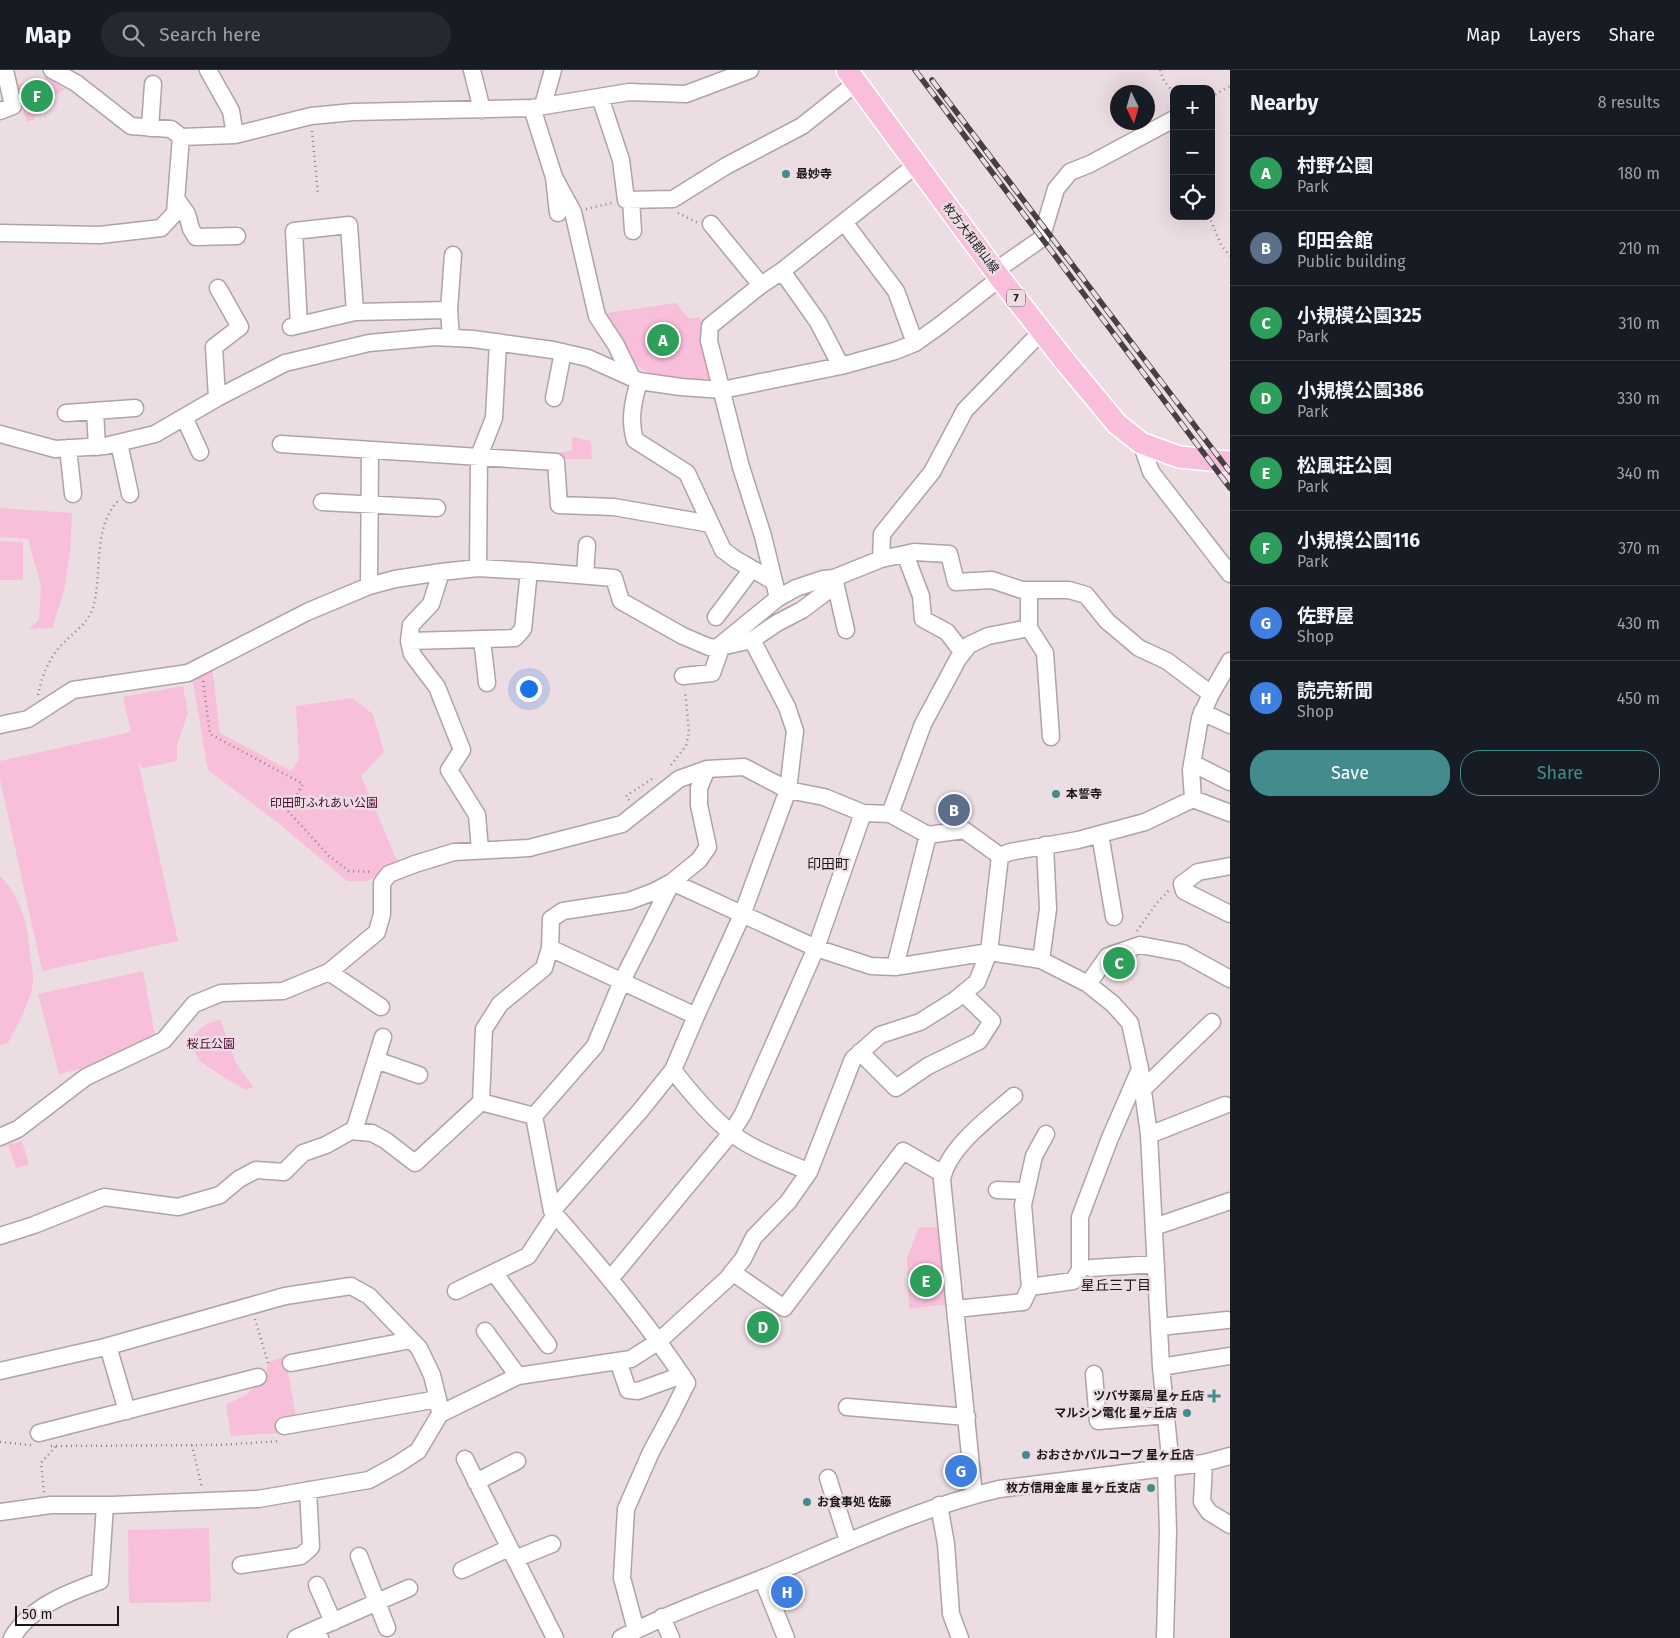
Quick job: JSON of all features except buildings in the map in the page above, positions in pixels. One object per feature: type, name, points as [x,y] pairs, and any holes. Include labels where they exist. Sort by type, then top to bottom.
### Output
[{"type":"main road","name":"枚方大和郡山線","points":[[851,76],[998,274],[1118,424],[1141,443],[1179,457],[1230,462]]},
{"type":"street","points":[[0,111],[13,106],[5,70]]},
{"type":"street","points":[[52,70],[76,83],[132,126],[171,129],[182,137],[235,135],[311,116],[353,112],[482,110],[537,106],[628,92],[686,94],[750,70]]},
{"type":"street","points":[[472,70],[482,110]]},
{"type":"street","points":[[553,70],[537,106],[554,177],[597,316],[635,379],[631,426],[635,440],[688,473],[723,550],[734,560],[773,581]]},
{"type":"street","points":[[210,71],[231,111],[235,135]]},
{"type":"street","points":[[628,200],[673,199],[726,166],[802,126],[851,76]]},
{"type":"street","points":[[150,128],[153,84]]},
{"type":"street","points":[[600,97],[621,160],[633,231]]},
{"type":"street","points":[[0,434],[55,449],[119,443],[155,434],[217,398],[284,363],[369,343],[436,337],[473,339],[563,352],[588,358],[635,379],[681,388],[722,390],[840,366],[895,351],[915,343],[940,326],[1041,238],[1056,189],[1070,172],[1090,164],[1170,121]]},
{"type":"street","points":[[0,233],[100,235],[160,228],[176,213],[182,137]]},
{"type":"street","points":[[778,598],[763,536],[741,467],[710,341],[710,326],[916,165]]},
{"type":"street","points":[[177,200],[187,214],[191,229],[196,236],[237,236]]},
{"type":"street","points":[[844,222],[896,291],[915,343]]},
{"type":"street","points":[[711,224],[761,285]]},
{"type":"street","points":[[355,312],[350,225],[294,231],[295,326],[355,312],[449,310]]},
{"type":"street","points":[[451,338],[449,310],[453,255]]},
{"type":"street","points":[[782,270],[818,322],[840,366]]},
{"type":"street","points":[[217,398],[214,347],[240,327],[218,288]]},
{"type":"street","points":[[881,559],[882,534],[932,472],[965,410],[1042,331]]},
{"type":"street","points":[[478,568],[479,456],[494,418],[498,342]]},
{"type":"street","points":[[554,398],[563,352]]},
{"type":"street","points":[[66,413],[135,408]]},
{"type":"street","points":[[95,411],[97,446]]},
{"type":"street","points":[[184,417],[200,452]]},
{"type":"street","points":[[119,443],[130,494]]},
{"type":"street","points":[[1141,443],[1151,472],[1230,574]]},
{"type":"street","points":[[282,444],[556,462],[558,504],[614,507],[711,524]]},
{"type":"street","points":[[68,448],[73,494]]},
{"type":"street","points":[[369,586],[370,450]]},
{"type":"street","points":[[322,502],[437,508]]},
{"type":"street","points":[[585,575],[586,545]]},
{"type":"street","points":[[684,676],[712,673],[718,648],[778,598],[796,588],[823,579],[834,578],[881,559],[914,552],[949,554],[956,582],[992,580],[1022,590],[1070,590],[1086,595],[1107,621],[1139,648],[1167,661],[1211,694]]},
{"type":"street","points":[[905,554],[921,596],[923,619],[947,632],[962,653]]},
{"type":"street","points":[[0,725],[28,719],[73,690],[188,673],[307,612],[369,586],[395,579],[478,568],[529,570],[614,578],[621,601],[683,636],[709,647],[718,648],[752,640],[777,623],[802,610],[826,592],[834,578]]},
{"type":"street","points":[[716,617],[752,569]]},
{"type":"street","points":[[409,641],[515,638],[523,629],[529,570]]},
{"type":"street","points":[[441,572],[432,604],[411,625],[409,641],[412,654],[437,687],[462,750],[449,770],[477,815],[480,850]]},
{"type":"street","points":[[834,578],[846,630]]},
{"type":"street","points":[[1029,590],[1029,628],[1045,653],[1051,737]]},
{"type":"street","points":[[890,814],[923,724],[962,653],[970,645],[988,636],[1029,628]]},
{"type":"street","points":[[482,639],[487,683]]},
{"type":"street","points":[[456,1292],[528,1256],[553,1213],[673,1070],[742,914],[788,790],[796,731],[788,707],[752,640]]},
{"type":"street","points":[[1193,799],[1191,770],[1202,712],[1230,661]]},
{"type":"street","points":[[1202,712],[1230,725]]},
{"type":"street","points":[[1192,763],[1230,782]]},
{"type":"street","points":[[0,1137],[18,1129],[86,1077],[164,1040],[194,1004],[221,993],[283,991],[329,972],[377,932],[382,914],[382,883],[389,874],[454,852],[529,848],[622,824],[679,779],[707,769],[744,767],[788,790],[824,797],[863,813],[890,814],[928,835],[964,830],[1000,856]]},
{"type":"street","points":[[0,1236],[34,1225],[104,1197],[178,1207],[220,1195],[239,1179],[256,1170],[284,1172],[302,1153],[326,1146],[351,1131],[372,1133],[385,1140],[415,1164],[480,1102],[484,1029],[500,1004],[544,968],[550,948],[551,919],[563,911],[629,902],[672,882],[700,860],[708,847],[699,805],[699,788],[707,769]]},
{"type":"street","points":[[1000,856],[1010,852],[1078,840],[1145,822],[1193,799],[1230,813]]},
{"type":"street","points":[[611,1278],[731,1133],[743,1114],[816,948],[863,813]]},
{"type":"street","points":[[1100,834],[1114,917]]},
{"type":"street","points":[[895,967],[928,835]]},
{"type":"street","points":[[1041,960],[1048,909],[1045,845]]},
{"type":"street","points":[[286,1433],[439,1407],[518,1376],[631,1359],[659,1341],[732,1272],[743,1259],[754,1237],[788,1202],[809,1172],[853,1058],[880,1035],[920,1022],[977,982],[989,952],[1000,856]]},
{"type":"street","points":[[1230,866],[1198,872],[1182,884],[1184,891],[1230,914]]},
{"type":"street","points":[[672,882],[816,948],[871,966],[895,967],[989,952],[1041,960],[1088,984],[1113,1004],[1130,1023],[1140,1069],[1149,1135],[1161,1367],[1167,1415],[1169,1467],[1165,1638]]},
{"type":"street","points":[[534,1116],[595,1046],[622,981],[672,882]]},
{"type":"street","points":[[1088,984],[1108,956],[1140,945],[1183,953],[1230,979]]},
{"type":"street","points":[[550,948],[696,1016]]},
{"type":"street","points":[[329,972],[382,1007]]},
{"type":"street","points":[[860,1052],[896,1088],[928,1066],[979,1040],[992,1021],[963,993]]},
{"type":"street","points":[[1143,1089],[1212,1022]]},
{"type":"street","points":[[354,1131],[383,1037]]},
{"type":"street","points":[[376,1060],[419,1075]]},
{"type":"street","points":[[1030,1287],[1073,1281],[1080,1270],[1080,1217],[1110,1138],[1140,1069]]},
{"type":"street","points":[[673,1070],[693,1096],[731,1133],[761,1150],[809,1172]]},
{"type":"street","points":[[974,1495],[942,1180],[943,1174],[964,1140],[1014,1096]]},
{"type":"street","points":[[480,1102],[534,1116]]},
{"type":"street","points":[[1149,1135],[1225,1105]]},
{"type":"street","points":[[534,1116],[553,1213],[611,1278],[659,1341],[687,1383],[650,1452],[626,1509],[622,1578],[636,1630]]},
{"type":"street","points":[[956,1309],[1024,1302],[1030,1287],[1023,1205],[1034,1156],[1046,1134]]},
{"type":"street","points":[[732,1272],[784,1308],[903,1151],[943,1174]]},
{"type":"street","points":[[997,1190],[1026,1191]]},
{"type":"street","points":[[1154,1227],[1229,1204]]},
{"type":"street","points":[[1091,1268],[1156,1264]]},
{"type":"street","points":[[495,1274],[548,1345]]},
{"type":"street","points":[[0,1370],[108,1346],[284,1296],[351,1286],[369,1296],[419,1348],[432,1375],[439,1407],[418,1451],[369,1480],[258,1499],[45,1506],[0,1512]]},
{"type":"street","points":[[1159,1327],[1227,1320]]},
{"type":"street","points":[[485,1331],[518,1376]]},
{"type":"street","points":[[291,1363],[411,1340]]},
{"type":"street","points":[[108,1346],[128,1411]]},
{"type":"street","points":[[1161,1367],[1230,1356]]},
{"type":"street","points":[[618,1361],[628,1390],[638,1391],[682,1376]]},
{"type":"street","points":[[1094,1374],[1098,1421],[1167,1415]]},
{"type":"street","points":[[42,1442],[128,1411],[258,1377]]},
{"type":"street","points":[[847,1406],[967,1417]]},
{"type":"street","points":[[621,1638],[662,1617],[762,1578],[848,1541],[974,1495],[1000,1489],[1204,1463],[1230,1456]]},
{"type":"street","points":[[464,1459],[555,1638]]},
{"type":"street","points":[[476,1482],[517,1461]]},
{"type":"street","points":[[1204,1463],[1202,1502],[1209,1512],[1230,1526]]},
{"type":"street","points":[[828,1478],[848,1541]]},
{"type":"street","points":[[241,1566],[301,1556],[311,1546],[308,1490]]},
{"type":"street","points":[[12,1638],[19,1626],[63,1594],[100,1581],[105,1505]]},
{"type":"street","points":[[940,1506],[946,1544],[951,1614],[960,1638]]},
{"type":"street","points":[[462,1570],[512,1553],[552,1544]]},
{"type":"street","points":[[359,1556],[387,1628]]},
{"type":"street","points":[[762,1578],[786,1638]]},
{"type":"street","points":[[317,1585],[333,1622]]},
{"type":"street","points":[[296,1638],[318,1634],[333,1622],[409,1588]]},
{"type":"street","points":[[662,1617],[671,1638]]},
{"type":"path","points":[[1160,70],[1164,81],[1170,88]]},
{"type":"path","points":[[1215,95],[1230,86]]},
{"type":"path","points":[[311,116],[318,194]]},
{"type":"path","points":[[662,198],[662,205],[701,224],[711,224]]},
{"type":"path","points":[[565,213],[628,200]]},
{"type":"path","points":[[1211,220],[1221,245],[1230,256]]},
{"type":"path","points":[[35,714],[39,689],[48,664],[59,648],[89,618],[94,604],[106,518],[117,502],[130,494]]},
{"type":"path","points":[[201,667],[210,734],[303,784],[288,811],[300,827],[329,856],[349,871],[371,872],[384,880]]},
{"type":"path","points":[[668,769],[686,746],[689,731],[684,676]]},
{"type":"path","points":[[636,812],[626,796],[662,773]]},
{"type":"path","points":[[1125,949],[1156,904],[1171,889],[1182,884]]},
{"type":"path","points":[[250,1305],[268,1363]]},
{"type":"path","points":[[0,1442],[42,1442],[56,1446],[219,1445],[286,1433]]},
{"type":"path","points":[[192,1445],[202,1481],[204,1502]]},
{"type":"path","points":[[45,1506],[41,1463],[56,1446]]},
{"type":"green space","points":[[47,77],[65,89],[43,103],[33,120],[27,122],[16,85]]},
{"type":"green space","points":[[676,303],[689,319],[700,317],[713,378],[684,382],[660,379],[630,362],[607,313]]},
{"type":"green space","points":[[572,437],[591,441],[592,459],[561,459],[559,452],[572,451]]},
{"type":"green space","points":[[0,508],[72,513],[70,552],[64,591],[52,628],[29,629],[39,620],[41,585],[28,539],[0,537]]},
{"type":"green space","points":[[0,541],[23,542],[23,580],[0,580]]},
{"type":"green space","name":"印田町ふれあい公園","points":[[212,667],[220,733],[291,771],[299,759],[296,706],[352,698],[373,714],[384,752],[361,776],[395,856],[401,865],[366,881],[347,881],[282,826],[208,770],[192,677]]},
{"type":"green space","points":[[183,686],[188,713],[177,745],[177,761],[143,768],[138,762],[178,941],[42,971],[0,779],[0,761],[131,732],[123,697]]},
{"type":"green space","points":[[0,876],[14,894],[23,916],[29,939],[33,977],[32,989],[27,1005],[8,1043],[0,1045]]},
{"type":"green space","points":[[143,971],[155,1035],[84,1068],[59,1074],[38,994]]},
{"type":"green space","name":"桜丘公園","points":[[220,1019],[236,1063],[253,1087],[246,1090],[200,1061],[188,1040],[205,1025]]},
{"type":"green space","points":[[22,1141],[29,1165],[16,1168],[8,1145]]},
{"type":"green space","points":[[919,1227],[938,1227],[947,1304],[909,1309],[907,1258]]},
{"type":"green space","points":[[768,1309],[782,1321],[754,1335],[750,1333]]},
{"type":"green space","points":[[285,1356],[296,1416],[275,1419],[279,1433],[231,1436],[226,1405],[247,1394],[266,1378],[268,1363]]},
{"type":"green space","points":[[209,1528],[211,1602],[129,1603],[128,1530]]},
{"type":"railway","points":[[915,70],[1230,488]]},
{"type":"railway","points":[[932,80],[1230,472]]},
{"type":"place","name":"小規模公園116","points":[[37,96]]},
{"type":"place","name":"最妙寺","points":[[786,174]]},
{"type":"place","name":"村野公園","points":[[663,340]]},
{"type":"place","name":"本誓寺","points":[[1056,794]]},
{"type":"place","name":"印田会館","points":[[954,810]]},
{"type":"place","name":"小規模公園325","points":[[1119,963]]},
{"type":"place","name":"松風荘公園","points":[[926,1281]]},
{"type":"place","name":"小規模公園386","points":[[763,1327]]},
{"type":"place","name":"ツバサ薬局 星ヶ丘店","points":[[1214,1396]]},
{"type":"place","name":"マルシン電化 星ヶ丘店","points":[[1187,1413]]},
{"type":"place","name":"おおさかパルコープ 星ヶ丘店","points":[[1026,1455]]},
{"type":"place","name":"佐野屋","points":[[961,1471]]},
{"type":"place","name":"枚方信用金庫 星ヶ丘支店","points":[[1151,1488]]},
{"type":"place","name":"お食事処 佐藤","points":[[807,1502]]},
{"type":"place","name":"読売新聞","points":[[787,1592]]},
{"type":"district","name":"印田町","points":[[828,864]]},
{"type":"district","name":"星丘三丁目","points":[[1116,1285]]}]
